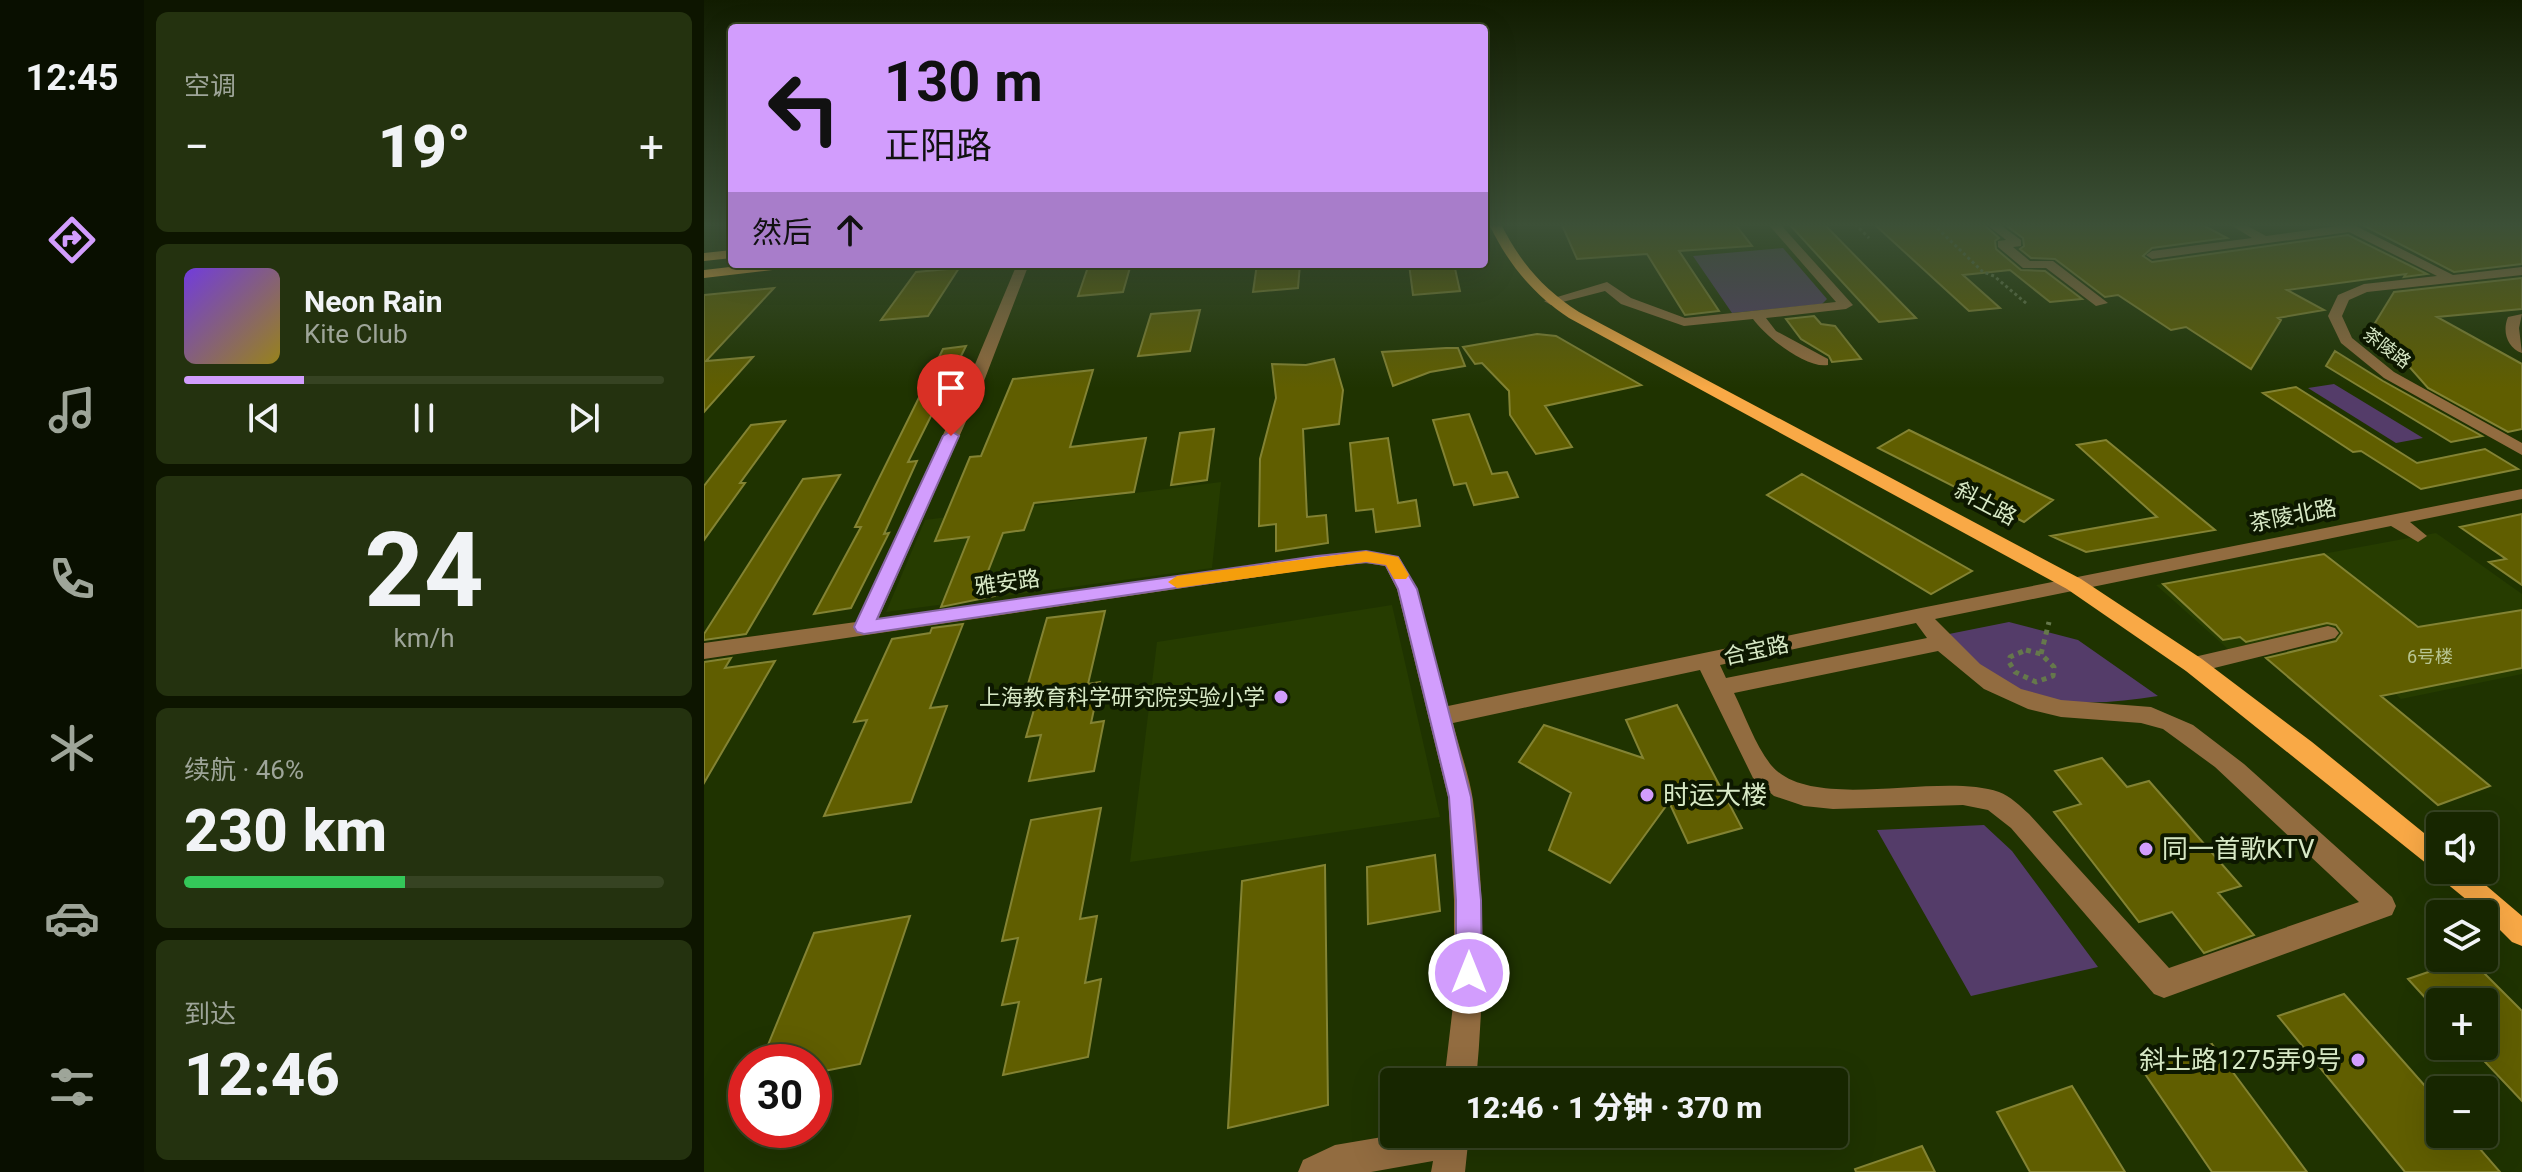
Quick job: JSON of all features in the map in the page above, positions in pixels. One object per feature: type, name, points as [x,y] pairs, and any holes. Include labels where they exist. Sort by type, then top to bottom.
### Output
[{"type":"main road","name":"斜土路","points":[[1527,279],[1551,301],[1591,325],[2074,584],[2194,665],[2304,749],[2426,850]]},
{"type":"main road","points":[[2465,884],[2522,933]]},
{"type":"street","points":[[864,627],[976,381],[1017,279]]},
{"type":"street","points":[[1551,301],[1607,286],[1626,301],[1684,322],[1846,305],[1823,279]]},
{"type":"street","points":[[2069,279],[2101,303]]},
{"type":"street","name":"茶陵路","points":[[2444,279],[2364,288],[2343,298],[2335,316],[2346,340],[2389,375],[2522,450]]},
{"type":"street","points":[[1756,314],[1771,334],[1823,362]]},
{"type":"street","points":[[2522,318],[2513,320],[2511,329],[2515,342],[2522,349]]},
{"type":"street","name":"茶陵北路","points":[[2074,584],[2522,494]]},
{"type":"street","points":[[2393,519],[2418,536]]},
{"type":"street","name":"雅安路","points":[[704,651],[1366,557],[1392,561],[1407,589],[1439,717]]},
{"type":"street","name":"合宝路","points":[[1439,717],[2074,584]]},
{"type":"street","points":[[1706,660],[1762,771],[1783,789],[1804,796],[1833,799],[1963,795],[1995,801],[2020,821],[2164,984],[2382,906],[2245,780],[2174,725],[2142,714],[2084,711],[2019,698],[1989,684],[1941,643],[1921,615]]},
{"type":"street","points":[[2194,665],[2328,633]]},
{"type":"street","points":[[1719,688],[1941,643]]},
{"type":"street","points":[[1439,717],[1460,797],[1468,900],[1469,997],[1461,1068]]},
{"type":"street","points":[[1315,1172],[1335,1162],[1451,1149]]},
{"type":"path","points":[[1997,279],[2027,304]]},
{"type":"path","points":[[2041,654],[2049,622]]},
{"type":"path","points":[[2026,650],[2041,654],[2054,667],[2055,672],[2049,680],[2028,680],[2009,662],[2013,653],[2026,650]]},
{"type":"shaded area","points":[[1709,279],[1809,279],[1827,299],[1822,304],[1732,313]]},
{"type":"shaded area","points":[[2334,384],[2423,438],[2396,443],[2308,388]]},
{"type":"shaded area","points":[[1221,482],[1212,568],[886,612],[925,520]]},
{"type":"shaded area","points":[[2436,533],[2522,594],[2522,674],[2401,699],[2328,633],[2228,649],[2156,585]]},
{"type":"shaded area","name":"上海教育科学研究院实验小学","points":[[1392,605],[1440,817],[1130,862],[1157,642]]},
{"type":"shaded area","points":[[2009,622],[2078,640],[2158,696],[2074,702],[2033,695],[1988,674],[1949,634]]},
{"type":"shaded area","points":[[1984,825],[2012,851],[2098,967],[1971,996],[1877,830]]},
{"type":"building","points":[[911,279],[952,279],[928,316],[881,320]]},
{"type":"building","points":[[1084,279],[1127,279],[1123,292],[1078,296]]},
{"type":"building","points":[[1255,279],[1299,279],[1298,288],[1253,292]]},
{"type":"building","points":[[1411,279],[1457,279],[1460,291],[1413,295]]},
{"type":"building","points":[[1662,279],[1697,279],[1719,311],[1685,315]]},
{"type":"building","points":[[1839,279],[1878,279],[1916,318],[1879,322]]},
{"type":"building","points":[[1934,279],[1967,279],[2000,308],[1969,311]]},
{"type":"building","points":[[2021,279],[2055,279],[2082,299],[2050,302]]},
{"type":"building","points":[[2081,279],[2371,279],[2287,290],[2324,310],[2278,318],[2281,320],[2251,369],[2186,327],[2171,330],[2118,295],[2105,297]]},
{"type":"building","points":[[2522,279],[2522,309],[2437,317],[2522,364],[2522,429],[2508,432],[2428,388],[2382,336],[2375,323],[2394,292]]},
{"type":"building","points":[[774,288],[706,361],[753,357],[704,412],[704,295]]},
{"type":"building","points":[[1200,310],[1190,351],[1138,356],[1151,314]]},
{"type":"building","points":[[1814,316],[1821,324],[1835,326],[1861,359],[1832,362],[1829,356],[1801,339],[1786,319]]},
{"type":"building","points":[[1537,334],[1556,336],[1641,385],[1545,406],[1572,447],[1536,454],[1510,415],[1509,391],[1482,363],[1475,364],[1463,347]]},
{"type":"building","points":[[966,346],[908,462],[917,461],[884,534],[889,533],[851,608],[814,614],[861,527],[855,527],[943,349]]},
{"type":"building","points":[[1458,348],[1465,366],[1430,372],[1393,386],[1382,352]]},
{"type":"building","points":[[2335,351],[2482,436],[2451,442],[2326,366]]},
{"type":"building","points":[[1334,359],[1343,390],[1339,424],[1303,429],[1307,517],[1326,515],[1328,543],[1276,551],[1276,524],[1259,526],[1260,459],[1276,398],[1272,364],[1306,365]]},
{"type":"building","points":[[1093,370],[1070,447],[1146,438],[1134,492],[1034,503],[1024,530],[1003,533],[985,579],[1003,576],[995,596],[941,607],[969,537],[935,541],[970,457],[981,456],[1013,379]]},
{"type":"building","points":[[2296,387],[2417,463],[2485,449],[2518,469],[2421,489],[2361,451],[2353,452],[2263,393]]},
{"type":"building","points":[[1469,414],[1492,474],[1507,472],[1518,497],[1474,505],[1466,483],[1454,485],[1433,420]]},
{"type":"building","points":[[785,421],[704,540],[704,486],[751,425]]},
{"type":"building","points":[[1214,429],[1207,480],[1171,485],[1180,433]]},
{"type":"building","points":[[1909,430],[2053,500],[2024,522],[1878,448]]},
{"type":"building","points":[[1388,438],[1398,503],[1416,500],[1420,526],[1376,532],[1373,509],[1356,511],[1350,443]]},
{"type":"building","points":[[2106,440],[2215,530],[2086,552],[2051,536],[2157,517],[2077,445]]},
{"type":"building","points":[[1802,474],[1972,571],[1931,594],[1767,495]]},
{"type":"building","points":[[840,475],[746,634],[704,640],[704,634],[803,479]]},
{"type":"building","points":[[2522,514],[2522,585],[2489,562],[2506,559],[2460,527]]},
{"type":"building","points":[[2324,554],[2418,627],[2522,610],[2522,668],[2381,696],[2490,786],[2438,805],[2266,658],[2336,641],[2342,633],[2336,625],[2327,623],[2246,642],[2240,637],[2223,640],[2163,584]]},
{"type":"building","points":[[1105,611],[1088,684],[1100,682],[1091,723],[1104,721],[1094,771],[1029,781],[1041,735],[1026,737],[1038,696],[1024,698],[1047,618]]},
{"type":"building","points":[[963,624],[930,708],[947,706],[911,802],[824,816],[867,720],[854,722],[892,639],[930,633],[932,628]]},
{"type":"building","points":[[731,658],[725,668],[775,661],[704,783],[704,662]]},
{"type":"building","name":"时运大楼","points":[[1677,705],[1742,828],[1688,843],[1669,802],[1610,883],[1549,850],[1571,793],[1519,762],[1544,725],[1643,758],[1626,720]]},
{"type":"building","name":"同一首歌KTV","points":[[2102,758],[2127,787],[2149,781],[2241,886],[2218,893],[2254,935],[2204,953],[2172,912],[2139,922],[2054,812],[2081,804],[2055,771]]},
{"type":"building","points":[[1101,808],[1080,919],[1097,916],[1085,983],[1101,979],[1088,1057],[1003,1075],[1019,1002],[1002,1005],[1018,938],[1002,941],[1031,820]]},
{"type":"building","points":[[1435,855],[1440,911],[1368,924],[1367,867]]},
{"type":"building","points":[[1325,865],[1328,1105],[1228,1128],[1242,881]]},
{"type":"building","points":[[910,916],[860,1064],[832,1069],[832,1044],[768,1044],[814,933]]},
{"type":"building","points":[[2428,972],[2483,972],[2522,1011],[2522,1101],[2483,1060],[2498,1060],[2498,988],[2426,988],[2426,999],[2408,979]]},
{"type":"building","name":"斜土路1275弄9号","points":[[2344,994],[2426,1087],[2426,1148],[2479,1148],[2500,1172],[2405,1172],[2278,1016]]},
{"type":"building","points":[[2212,1044],[2307,1172],[2212,1172],[2141,1068]]},
{"type":"building","points":[[2072,1086],[2125,1172],[2030,1172],[1997,1112]]},
{"type":"building","points":[[1922,1146],[1935,1172],[1856,1172],[1855,1169]]},
{"type":"slow traffic","points":[[1177,582],[1366,557],[1392,561],[1400,575]]},
{"type":"place","name":"上海教育科学研究院实验小学","points":[[1281,697]]},
{"type":"place","name":"时运大楼","points":[[1647,795]]},
{"type":"place","name":"同一首歌KTV","points":[[2146,849]]},
{"type":"place","name":"斜土路1275弄9号","points":[[2358,1060]]},
{"type":"route","points":[[951,436],[864,627],[1317,562],[1366,557],[1392,561],[1407,589],[1460,797],[1468,900],[1469,973]]}]
